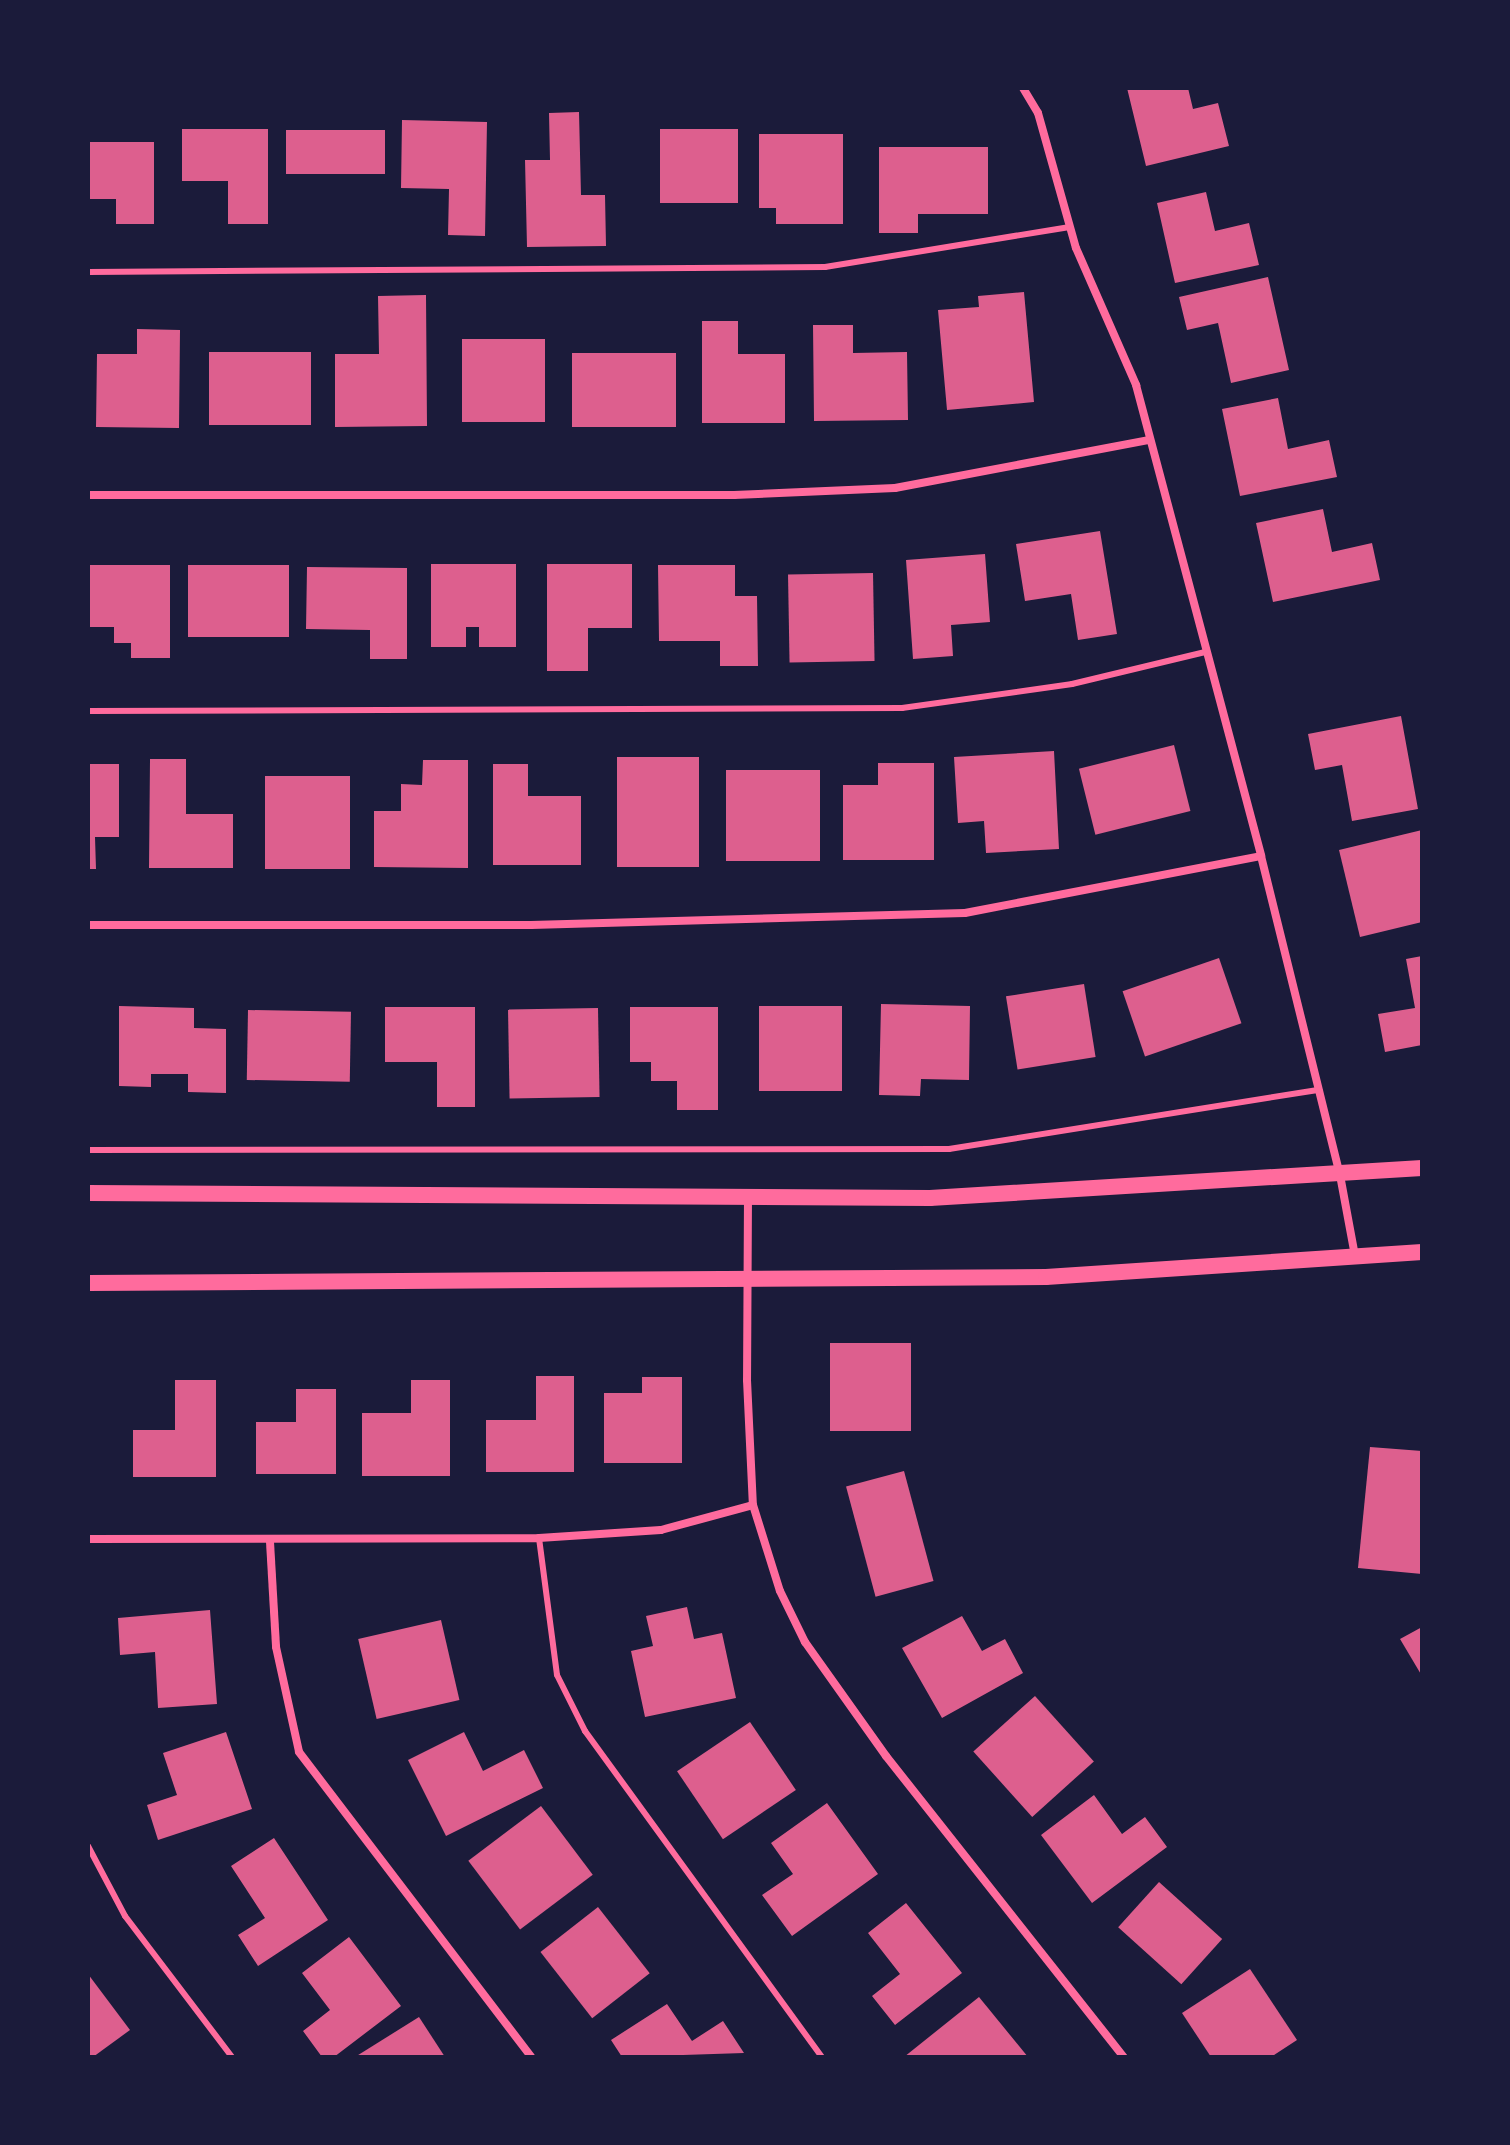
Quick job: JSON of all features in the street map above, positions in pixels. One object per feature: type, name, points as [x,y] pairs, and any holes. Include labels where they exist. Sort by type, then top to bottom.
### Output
[{"type":"main road","points":[[88,1193],[930,1198],[1422,1168]]},
{"type":"main road","points":[[88,1283],[1046,1277],[1422,1252]]},
{"type":"street","points":[[1023,88],[1038,113],[1070,227],[1103,319],[1136,385],[1261,856],[1340,1175],[1355,1256]]},
{"type":"street","points":[[88,495],[734,495],[895,488],[1150,440]]},
{"type":"street","points":[[88,925],[531,925],[965,913],[1261,856]]},
{"type":"street","points":[[748,1195],[753,1505],[780,1591],[805,1642],[886,1756],[1124,2057]]},
{"type":"street","points":[[88,1539],[270,1542],[539,1538],[661,1530],[753,1505]]},
{"type":"street","points":[[270,1542],[276,1647],[299,1752],[531,2057]]},
{"type":"lane","points":[[88,272],[825,267],[1070,227]]},
{"type":"lane","points":[[88,711],[902,708],[1072,684],[1205,652]]},
{"type":"lane","points":[[88,1150],[949,1149],[1319,1090]]},
{"type":"lane","points":[[539,1538],[557,1675],[585,1731],[822,2057]]},
{"type":"lane","points":[[88,1846],[125,1916],[232,2057]]},
{"type":"building","points":[[1127,88],[1188,88],[1193,109],[1218,103],[1229,146],[1146,166]]},
{"type":"building","points":[[579,112],[581,195],[605,195],[606,246],[527,247],[525,160],[550,160],[549,113]]},
{"type":"building","points":[[402,120],[487,122],[485,236],[448,235],[449,189],[401,188]]},
{"type":"building","points":[[182,129],[268,129],[268,224],[228,224],[228,181],[182,181]]},
{"type":"building","points":[[660,129],[738,129],[738,203],[660,203]]},
{"type":"building","points":[[286,130],[385,130],[385,174],[286,174]]},
{"type":"building","points":[[759,134],[843,134],[843,224],[776,224],[776,208],[759,208]]},
{"type":"building","points":[[88,142],[154,142],[154,224],[116,224],[116,199],[88,199]]},
{"type":"building","points":[[879,147],[988,147],[988,214],[918,214],[918,233],[879,233]]},
{"type":"building","points":[[1206,192],[1215,231],[1249,223],[1259,265],[1175,283],[1157,203]]},
{"type":"building","points":[[1268,277],[1289,370],[1231,383],[1218,323],[1187,330],[1179,297]]},
{"type":"building","points":[[1024,292],[1034,402],[947,410],[938,310],[979,307],[978,296]]},
{"type":"building","points":[[426,295],[427,426],[335,427],[335,354],[379,354],[378,296]]},
{"type":"building","points":[[702,321],[738,321],[738,354],[785,354],[785,423],[702,423]]},
{"type":"building","points":[[813,325],[853,325],[853,353],[907,352],[908,420],[814,421]]},
{"type":"building","points":[[137,329],[180,330],[179,428],[96,427],[97,354],[137,354]]},
{"type":"building","points":[[462,339],[545,339],[545,422],[462,422]]},
{"type":"building","points":[[209,352],[311,352],[311,425],[209,425]]},
{"type":"building","points":[[572,353],[676,353],[676,427],[572,427]]},
{"type":"building","points":[[1278,398],[1288,449],[1329,440],[1337,477],[1240,496],[1222,409]]},
{"type":"building","points":[[1323,509],[1332,552],[1372,543],[1380,580],[1273,602],[1256,523]]},
{"type":"building","points":[[1100,531],[1117,634],[1078,640],[1071,594],[1025,601],[1016,544]]},
{"type":"building","points":[[985,554],[990,622],[951,625],[953,656],[913,659],[906,560]]},
{"type":"building","points":[[431,564],[516,564],[516,647],[479,647],[479,627],[466,627],[466,647],[431,647]]},
{"type":"building","points":[[547,564],[632,564],[632,628],[588,628],[588,671],[547,671]]},
{"type":"building","points":[[88,565],[170,565],[170,658],[131,658],[131,643],[114,643],[114,627],[88,627]]},
{"type":"building","points":[[188,565],[289,565],[289,637],[188,637]]},
{"type":"building","points":[[658,565],[735,565],[735,596],[757,596],[758,666],[720,666],[720,641],[659,641]]},
{"type":"building","points":[[307,567],[407,568],[407,659],[370,659],[370,630],[306,629]]},
{"type":"building","points":[[873,573],[875,661],[790,662],[788,574]]},
{"type":"building","points":[[1401,716],[1418,809],[1352,821],[1342,765],[1315,770],[1308,734]]},
{"type":"building","points":[[1174,745],[1190,811],[1095,835],[1079,769]]},
{"type":"building","points":[[1054,751],[1059,849],[986,853],[984,821],[958,823],[954,757]]},
{"type":"building","points":[[617,757],[699,757],[699,867],[617,867]]},
{"type":"building","points":[[150,759],[186,759],[186,814],[233,814],[233,868],[149,868]]},
{"type":"building","points":[[423,760],[468,760],[468,868],[374,867],[374,811],[401,811],[401,784],[422,785]]},
{"type":"building","points":[[878,763],[934,763],[934,860],[843,860],[843,785],[878,785]]},
{"type":"building","points":[[88,764],[119,764],[119,837],[95,837],[96,869],[88,869]]},
{"type":"building","points":[[493,764],[528,764],[528,796],[581,796],[581,865],[493,865]]},
{"type":"building","points":[[726,770],[820,770],[820,861],[726,861]]},
{"type":"building","points":[[265,776],[350,776],[350,869],[265,869]]},
{"type":"building","points":[[1422,830],[1422,922],[1360,937],[1339,850]]},
{"type":"building","points":[[1422,956],[1422,1045],[1385,1052],[1378,1014],[1415,1008],[1406,959]]},
{"type":"building","points":[[1219,958],[1241,1023],[1145,1056],[1123,991]]},
{"type":"building","points":[[1084,984],[1096,1057],[1018,1069],[1006,996]]},
{"type":"building","points":[[881,1004],[970,1006],[969,1080],[921,1079],[920,1096],[879,1095]]},
{"type":"building","points":[[119,1006],[194,1008],[194,1028],[226,1029],[226,1093],[188,1092],[188,1074],[151,1074],[151,1087],[119,1086]]},
{"type":"building","points":[[759,1006],[842,1006],[842,1091],[759,1091]]},
{"type":"building","points":[[385,1007],[475,1007],[475,1107],[437,1107],[437,1062],[385,1062]]},
{"type":"building","points":[[630,1007],[718,1007],[718,1110],[677,1110],[677,1081],[651,1081],[651,1062],[630,1062]]},
{"type":"building","points":[[598,1008],[600,1097],[510,1099],[508,1010]]},
{"type":"building","points":[[248,1010],[351,1012],[350,1082],[247,1080]]},
{"type":"building","points":[[830,1343],[911,1343],[911,1431],[830,1431]]},
{"type":"building","points":[[536,1376],[574,1376],[574,1472],[486,1472],[486,1420],[536,1420]]},
{"type":"building","points":[[642,1377],[682,1377],[682,1463],[604,1463],[604,1393],[642,1393]]},
{"type":"building","points":[[175,1380],[216,1380],[216,1477],[133,1477],[133,1430],[175,1430]]},
{"type":"building","points":[[411,1380],[450,1380],[450,1476],[362,1476],[362,1413],[411,1413]]},
{"type":"building","points":[[296,1389],[336,1389],[336,1474],[256,1474],[256,1422],[296,1422]]},
{"type":"building","points":[[1370,1447],[1422,1451],[1422,1574],[1358,1568]]},
{"type":"building","points":[[904,1471],[934,1581],[876,1597],[846,1487]]},
{"type":"building","points":[[687,1607],[694,1639],[722,1633],[736,1698],[645,1717],[631,1651],[653,1646],[646,1616]]},
{"type":"building","points":[[210,1610],[217,1704],[158,1708],[155,1652],[120,1655],[118,1618]]},
{"type":"building","points":[[962,1616],[982,1651],[1005,1639],[1023,1673],[942,1718],[902,1648]]},
{"type":"building","points":[[441,1620],[459,1700],[377,1719],[358,1639]]},
{"type":"building","points":[[1422,1627],[1422,1676],[1400,1639]]},
{"type":"building","points":[[1035,1696],[1094,1761],[1032,1817],[973,1752]]},
{"type":"building","points":[[750,1722],[796,1790],[723,1839],[677,1771]]},
{"type":"building","points":[[226,1732],[252,1809],[158,1840],[147,1805],[177,1795],[163,1753]]},
{"type":"building","points":[[464,1732],[483,1771],[524,1750],[543,1788],[446,1836],[408,1760]]},
{"type":"building","points":[[1094,1795],[1122,1834],[1145,1817],[1167,1847],[1092,1903],[1041,1835]]},
{"type":"building","points":[[827,1803],[878,1874],[792,1936],[762,1895],[793,1874],[771,1843]]},
{"type":"building","points":[[541,1806],[593,1875],[520,1929],[468,1861]]},
{"type":"building","points":[[274,1838],[328,1920],[258,1966],[238,1935],[265,1918],[231,1866]]},
{"type":"building","points":[[1159,1882],[1222,1939],[1181,1984],[1118,1927]]},
{"type":"building","points":[[906,1903],[962,1973],[895,2025],[872,1996],[900,1974],[868,1933]]},
{"type":"building","points":[[598,1907],[650,1973],[592,2018],[540,1952]]},
{"type":"building","points":[[349,1937],[401,2006],[334,2057],[322,2057],[303,2031],[330,2010],[302,1973]]},
{"type":"building","points":[[1250,1969],[1297,2040],[1271,2057],[1211,2057],[1182,2013]]},
{"type":"building","points":[[88,1974],[130,2030],[93,2057],[88,2057]]},
{"type":"building","points":[[979,1997],[1028,2057],[904,2057]]},
{"type":"building","points":[[667,2004],[692,2041],[723,2021],[744,2053],[622,2057],[611,2040]]},
{"type":"building","points":[[419,2017],[445,2057],[355,2057]]}]
